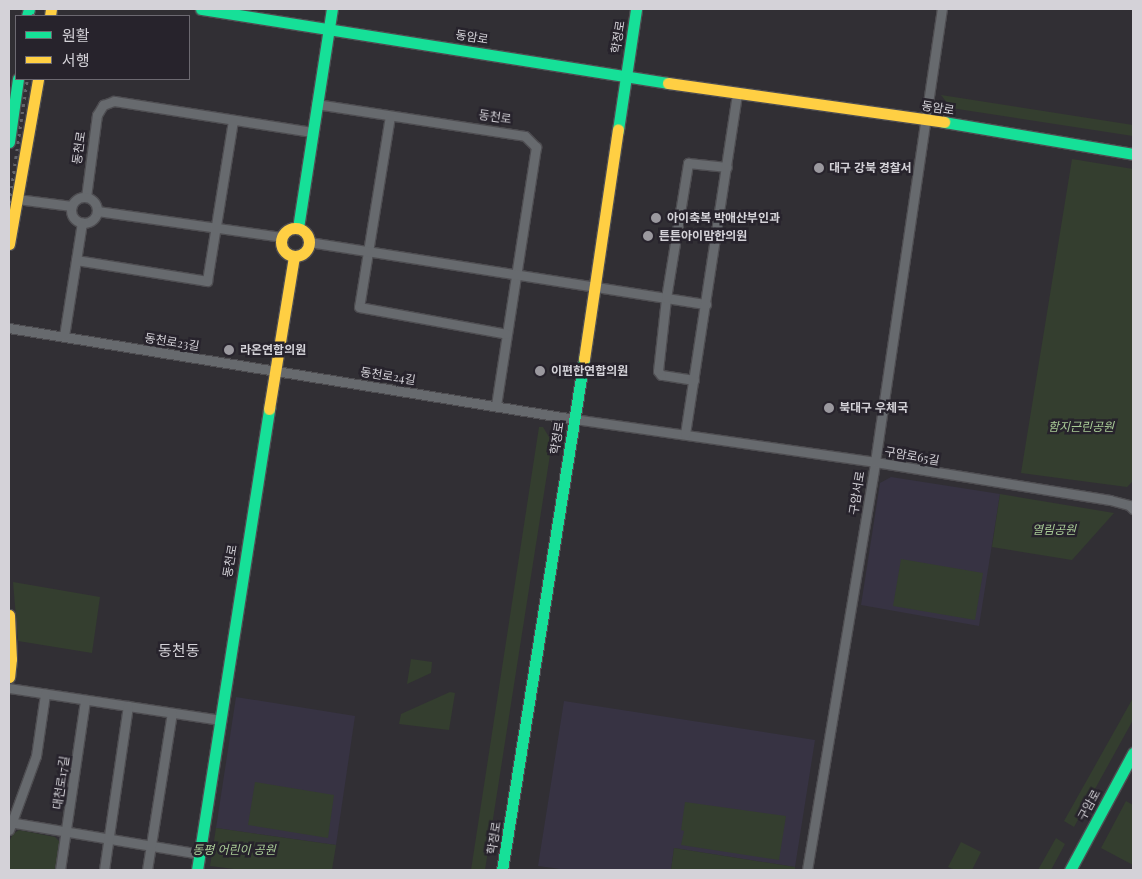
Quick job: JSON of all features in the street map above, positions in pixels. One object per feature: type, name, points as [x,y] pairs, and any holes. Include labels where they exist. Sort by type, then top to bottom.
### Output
[{"type":"main road","name":"동암로","points":[[201,9],[737,94],[925,120],[1133,154]]},
{"type":"main road","points":[[298,228],[311,132],[332,9]]},
{"type":"main road","name":"학정로","points":[[502,870],[595,288],[636,9]]},
{"type":"main road","points":[[9,142],[18,80]]},
{"type":"main road","points":[[9,244],[38,80]]},
{"type":"main road","points":[[298,228],[306,233],[309,242],[306,251],[294,256],[282,249],[281,238],[289,229],[298,228]]},
{"type":"main road","name":"동천로","points":[[197,870],[239,592],[294,256]]},
{"type":"main road","points":[[9,615],[11,660],[9,677]]},
{"type":"main road","name":"구암로","points":[[1070,870],[1133,753]]},
{"type":"street","name":"구암서로","points":[[807,870],[875,462],[942,9]]},
{"type":"street","points":[[685,434],[713,261],[737,94]]},
{"type":"street","name":"동천로","points":[[86,197],[97,116],[102,104],[114,101],[311,132]]},
{"type":"street","name":"동천로","points":[[316,104],[525,136],[532,141],[536,147],[516,276]]},
{"type":"street","points":[[390,116],[359,306],[507,334]]},
{"type":"street","points":[[76,260],[207,281],[233,120]]},
{"type":"street","points":[[694,380],[661,375],[658,371],[666,298],[688,163],[726,167]]},
{"type":"street","points":[[86,197],[94,202],[97,211],[94,218],[82,222],[73,216],[72,206],[79,198],[86,197]]},
{"type":"street","points":[[17,199],[72,206]]},
{"type":"street","points":[[97,211],[281,238]]},
{"type":"street","points":[[64,336],[82,222]]},
{"type":"street","points":[[309,242],[516,276],[706,304]]},
{"type":"street","points":[[496,405],[516,276]]},
{"type":"street","name":"동천로23길","points":[[9,328],[192,359],[276,370]]},
{"type":"street","name":"동천로24길","points":[[276,370],[574,419]]},
{"type":"street","name":"구암로65길","points":[[574,419],[875,462],[1132,505]]},
{"type":"street","points":[[9,688],[220,720]]},
{"type":"street","points":[[45,694],[36,756],[10,825],[67,831],[200,854]]},
{"type":"street","name":"대천로17길","points":[[60,870],[85,700]]},
{"type":"street","points":[[104,870],[128,706]]},
{"type":"street","points":[[147,870],[172,713]]},
{"type":"shaded area","points":[[891,477],[1000,494],[979,626],[861,605],[880,483]]},
{"type":"shaded area","points":[[236,697],[355,716],[336,845],[216,828]]},
{"type":"shaded area","points":[[564,701],[815,740],[795,867],[674,848],[671,870],[568,870],[538,866]]},
{"type":"green space","points":[[941,95],[1133,125],[1133,136],[951,108]]},
{"type":"green space","name":"함지근린공원","points":[[1072,159],[1133,169],[1133,481],[1127,487],[1021,473]]},
{"type":"green space","points":[[539,427],[543,427],[552,442],[485,870],[471,870]]},
{"type":"green space","name":"열림공원","points":[[1000,494],[1114,513],[1072,560],[992,547]]},
{"type":"green space","points":[[901,559],[983,573],[975,620],[893,606]]},
{"type":"green space","points":[[13,582],[100,597],[92,653],[18,641]]},
{"type":"green space","points":[[411,659],[432,662],[431,673],[407,684]]},
{"type":"green space","points":[[450,692],[455,693],[449,730],[399,724],[401,714]]},
{"type":"green space","points":[[1133,698],[1133,720],[1074,827],[1064,821]]},
{"type":"green space","points":[[255,782],[334,795],[328,838],[248,825]]},
{"type":"green space","points":[[1126,801],[1133,805],[1133,865],[1101,848]]},
{"type":"green space","points":[[685,802],[786,816],[779,860],[681,845],[684,831],[681,830]]},
{"type":"green space","name":"동평 어린이 공원","points":[[216,828],[336,845],[332,870],[242,870],[210,866]]},
{"type":"green space","points":[[19,830],[55,837],[61,843],[57,870],[9,870],[9,842],[13,834]]},
{"type":"green space","points":[[1056,838],[1065,844],[1051,870],[1038,870]]},
{"type":"green space","points":[[961,842],[981,852],[972,870],[955,870],[948,867]]},
{"type":"green space","points":[[674,848],[795,867],[795,870],[671,870]]},
{"type":"railway","points":[[33,15],[34,9]]},
{"type":"railway","points":[[9,203],[27,80]]},
{"type":"traffic: fast","points":[[27,15],[29,9]]},
{"type":"traffic: fast","points":[[201,9],[668,83]]},
{"type":"traffic: fast","points":[[298,228],[332,9]]},
{"type":"traffic: fast","points":[[618,130],[636,9]]},
{"type":"traffic: fast","points":[[9,142],[18,80]]},
{"type":"traffic: fast","points":[[944,122],[1133,154]]},
{"type":"traffic: fast","points":[[502,870],[584,359]]},
{"type":"traffic: fast","points":[[197,870],[269,409]]},
{"type":"traffic: fast","points":[[1070,870],[1133,753]]},
{"type":"traffic: slow","points":[[50,15],[51,9]]},
{"type":"traffic: slow","points":[[9,244],[38,80]]},
{"type":"traffic: slow","points":[[668,83],[944,122]]},
{"type":"traffic: slow","points":[[584,359],[618,130]]},
{"type":"traffic: slow","points":[[295,228],[305,232],[309,242],[305,252],[295,256],[285,252],[281,242],[285,232],[295,228]]},
{"type":"traffic: slow","points":[[269,409],[294,257]]},
{"type":"traffic: slow","points":[[9,615],[11,659],[9,677]]},
{"type":"place","name":"대구 강북 경찰서","points":[[819,168]]},
{"type":"place","name":"아이축복 박애산부인과","points":[[656,218]]},
{"type":"place","name":"튼튼아이맘한의원","points":[[648,236]]},
{"type":"place","name":"라온연합의원","points":[[229,350]]},
{"type":"place","name":"이편한연합의원","points":[[540,371]]},
{"type":"place","name":"북대구 우체국","points":[[829,408]]},
{"type":"district","name":"동천동","points":[[179,651]]}]
